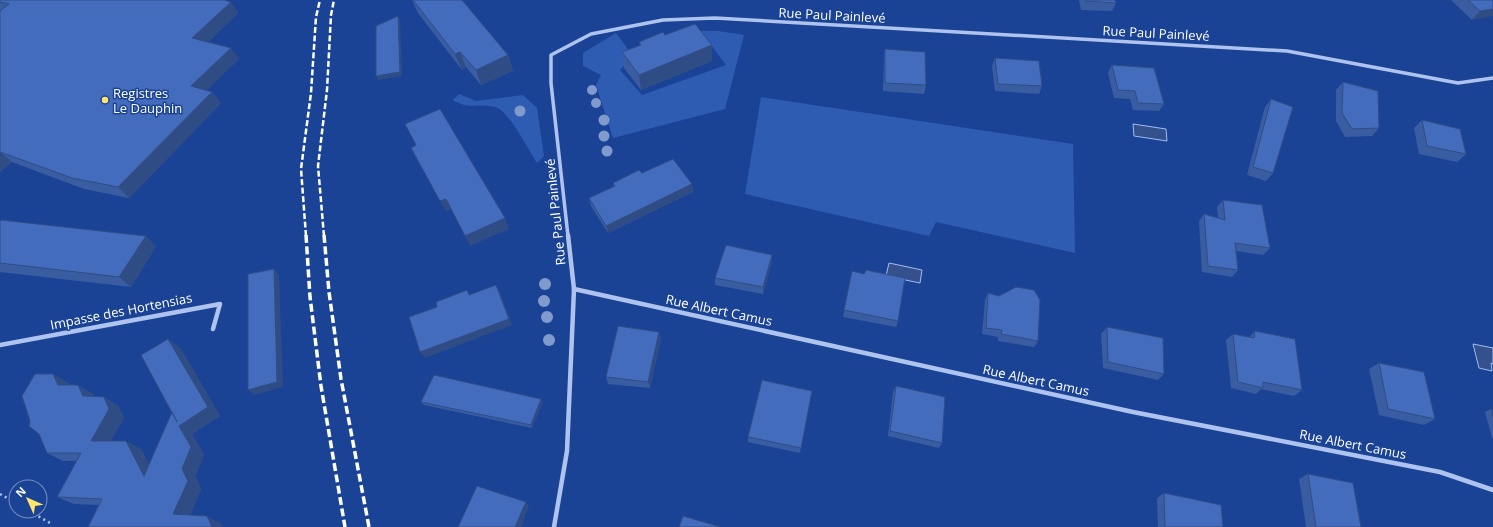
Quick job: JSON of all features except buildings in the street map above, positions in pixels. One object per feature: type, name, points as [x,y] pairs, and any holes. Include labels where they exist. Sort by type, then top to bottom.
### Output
[{"type":"street","name":"Rue Paul Painlevé","points":[[554,527],[567,451],[574,289],[551,83],[551,56],[591,34],[663,20],[715,18],[1287,51],[1458,83],[1493,78]]},
{"type":"street","name":"Rue Albert Camus","points":[[574,289],[1132,412],[1440,472],[1493,490]]},
{"type":"street","name":"Impasse des Hortensias","points":[[0,345],[220,304],[213,329]]},
{"type":"path","points":[[43,519],[50,523]]},
{"type":"shaded area","points":[[698,31],[718,31],[744,35],[725,109],[613,138],[596,85],[601,75],[583,66],[583,53],[616,33],[633,56],[620,70],[642,95],[726,65],[706,38]]},
{"type":"shaded area","points":[[459,94],[476,101],[523,95],[537,108],[544,156],[537,163],[512,122],[500,109],[489,106],[464,105],[453,100]]},
{"type":"shaded area","points":[[761,97],[1073,144],[1075,253],[936,222],[929,236],[745,194]]},
{"type":"shaded area","points":[[1133,124],[1166,129],[1167,141],[1134,136]]},
{"type":"shaded area","points":[[889,263],[922,270],[920,283],[886,276]]},
{"type":"shaded area","points":[[1473,344],[1493,348],[1493,364],[1491,363],[1492,371],[1479,368]]},
{"type":"railway","points":[[306,236],[301,169],[311,93],[316,17],[320,0]]},
{"type":"railway","points":[[324,236],[318,166],[327,90],[331,15],[334,0]]},
{"type":"railway","points":[[306,235],[310,297],[321,386],[345,527]]},
{"type":"railway","points":[[324,235],[329,292],[341,379],[369,527]]},
{"type":"place","name":"Registres Le Dauphin","points":[[105,100]]}]
